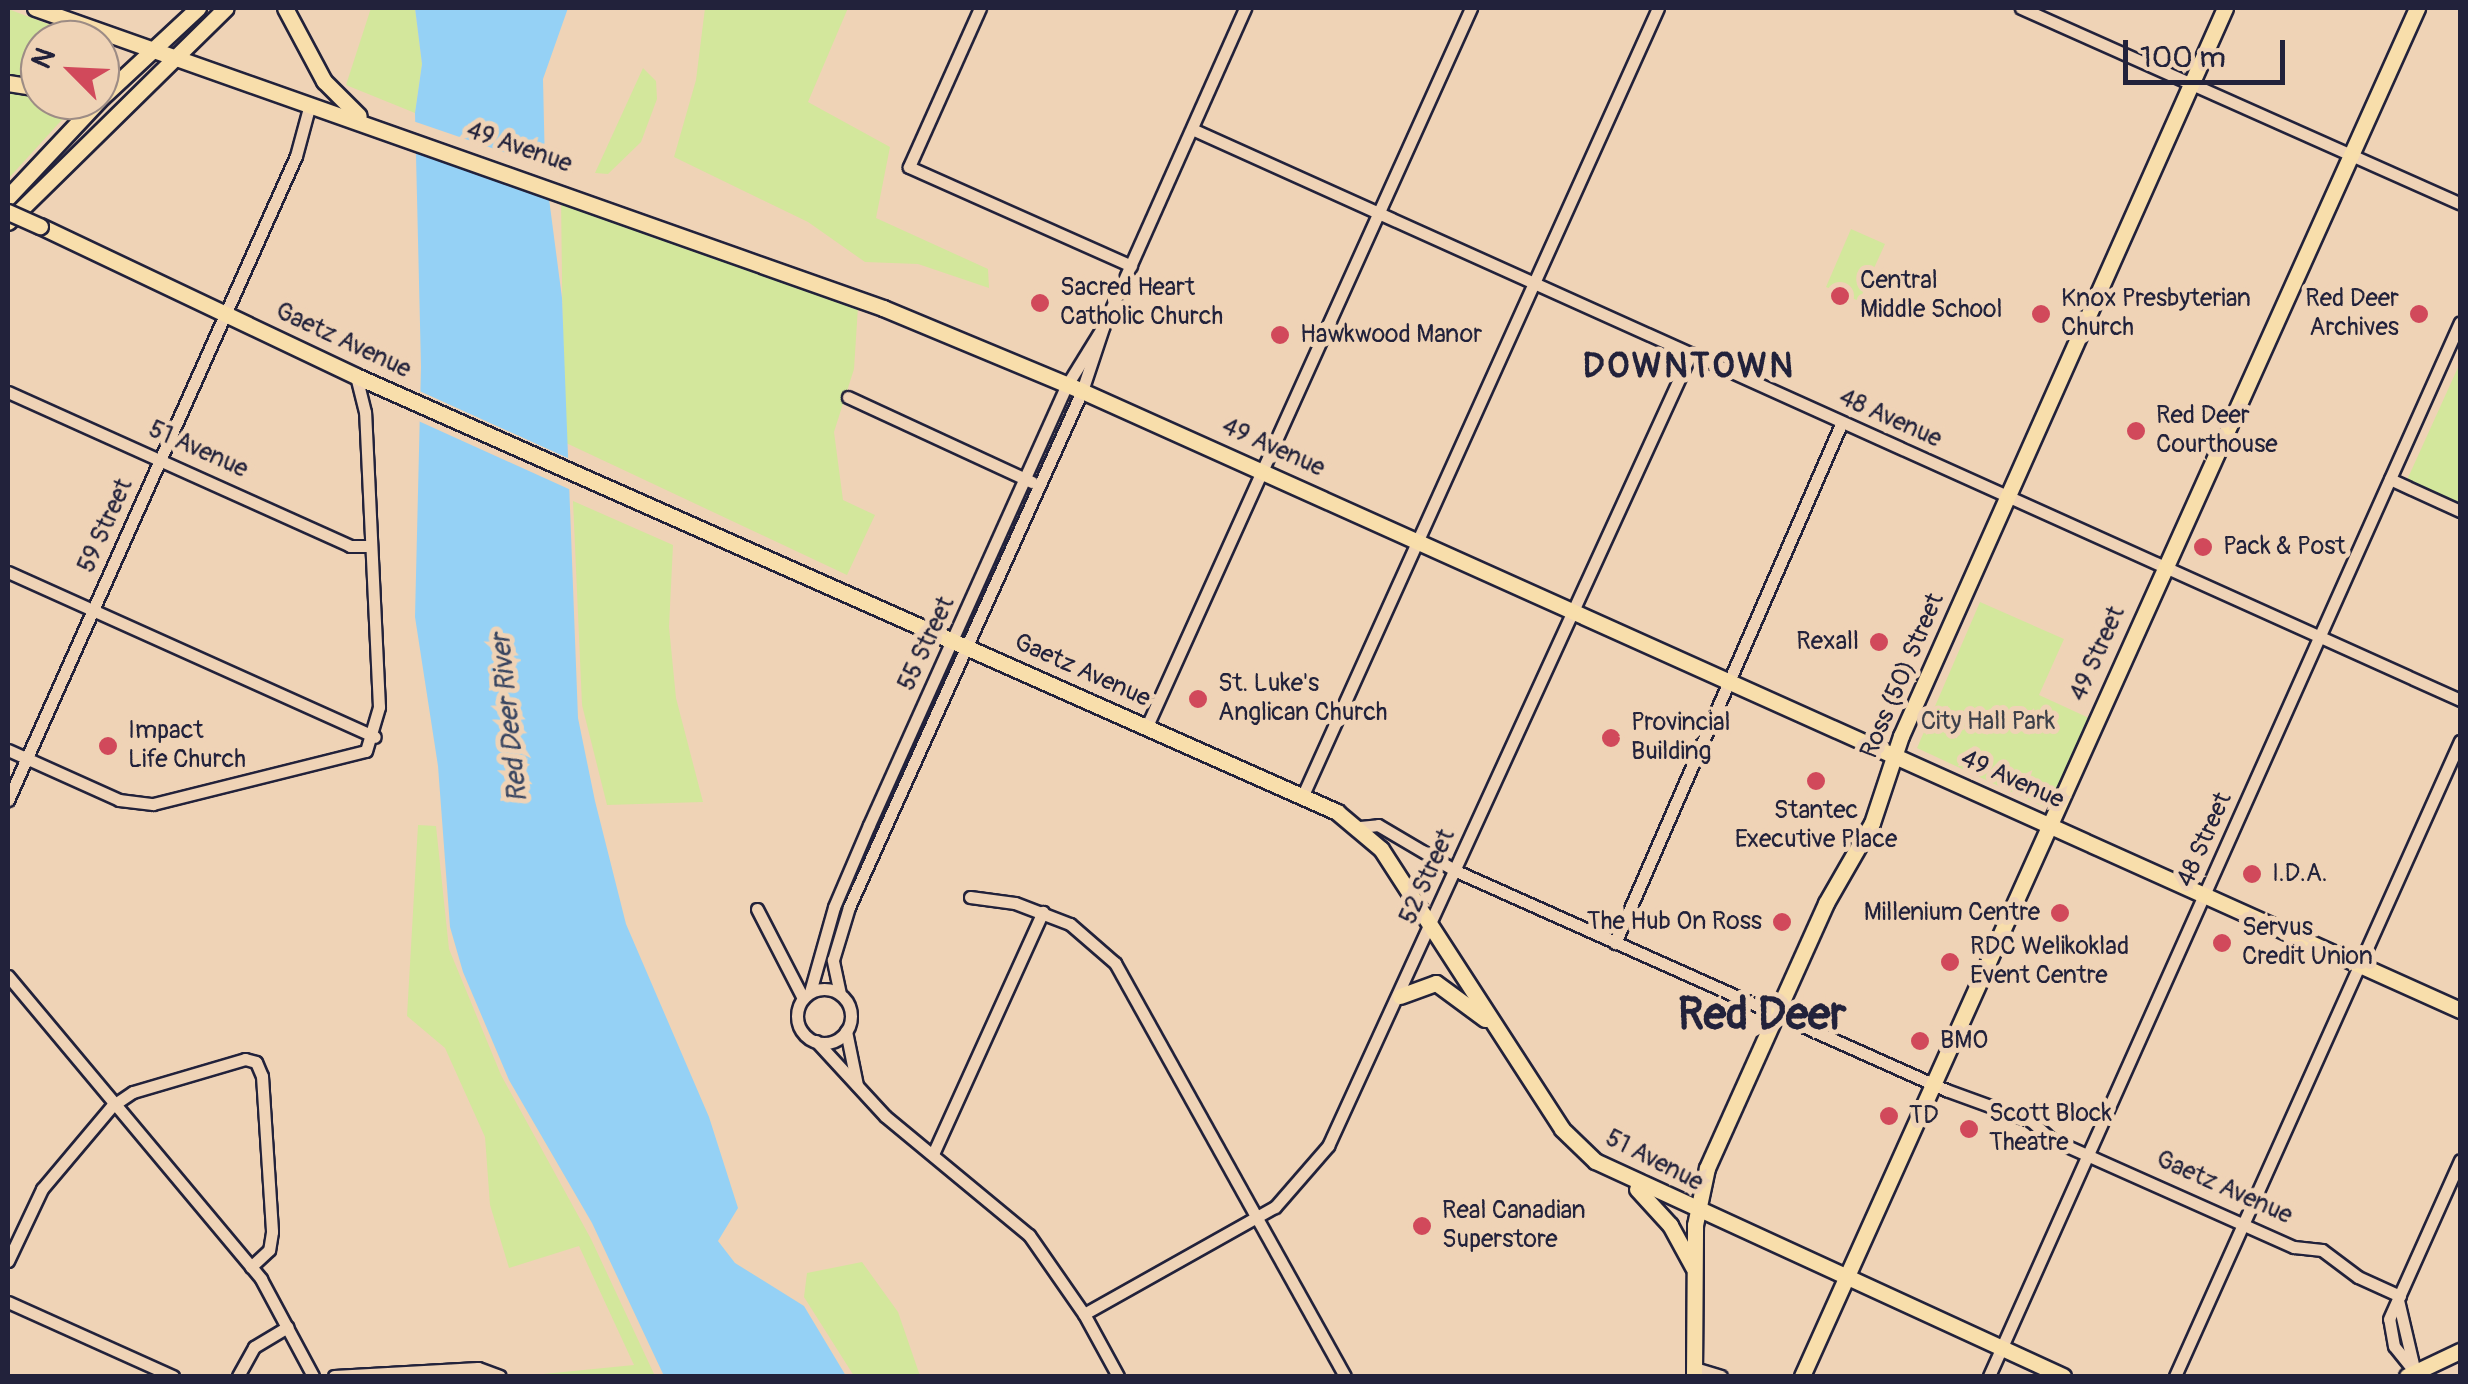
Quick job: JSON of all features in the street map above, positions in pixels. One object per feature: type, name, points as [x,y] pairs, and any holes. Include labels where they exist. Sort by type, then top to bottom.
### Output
[{"type":"main road","name":"49 Avenue","points":[[35,8],[662,224],[1075,388],[2460,1010]]},
{"type":"main road","points":[[120,79],[198,8]]},
{"type":"main road","points":[[8,222],[226,8]]},
{"type":"main road","points":[[285,8],[324,81],[368,123]]},
{"type":"main road","name":"Ross (50) Street","points":[[1694,1372],[1696,1211],[1707,1168],[1826,903],[1863,842],[1895,754],[2225,8]]},
{"type":"main road","name":"49 Street","points":[[1802,1376],[2417,8]]},
{"type":"main road","points":[[120,72],[131,68]]},
{"type":"main road","points":[[8,197],[81,120]]},
{"type":"main road","name":"Gaetz Avenue","points":[[8,212],[356,376],[658,512],[1303,795],[1360,827]]},
{"type":"main road","name":"51 Avenue","points":[[1360,827],[1432,923],[1570,1140],[1631,1182],[2063,1376]]},
{"type":"main road","points":[[1400,996],[1436,983],[1496,1029]]},
{"type":"main road","points":[[1631,1182],[1670,1225],[1695,1270]]},
{"type":"main road","points":[[2413,1375],[2460,1352]]},
{"type":"street","points":[[980,8],[909,166],[1131,266]]},
{"type":"street","name":"55 Street","points":[[840,994],[832,972],[842,925],[1026,479],[1075,388],[1245,8]]},
{"type":"street","points":[[1147,726],[1266,472],[1471,8]]},
{"type":"street","points":[[1303,795],[1658,8]]},
{"type":"street","points":[[2027,9],[2460,203]]},
{"type":"street","name":"59 Street","points":[[8,800],[296,156],[310,104]]},
{"type":"street","name":"48 Avenue","points":[[1192,129],[2460,700]]},
{"type":"street","name":"48 Street","points":[[1989,1376],[2460,322]]},
{"type":"street","name":"52 Street","points":[[1084,1314],[1258,1218],[1320,1160],[1400,996],[1691,353]]},
{"type":"street","points":[[8,750],[119,800],[153,804],[352,760],[375,737],[365,412],[356,376]]},
{"type":"street","name":"55 Street","points":[[807,995],[834,907],[1040,485],[1075,388]]},
{"type":"street","name":"51 Avenue","points":[[8,392],[350,546],[370,546]]},
{"type":"street","points":[[848,398],[1040,485]]},
{"type":"street","points":[[1615,943],[1842,422]]},
{"type":"street","points":[[2390,479],[2460,511]]},
{"type":"street","points":[[8,572],[375,737]]},
{"type":"street","points":[[2175,1376],[2460,741]]},
{"type":"street","name":"Gaetz Avenue","points":[[1360,827],[1378,825],[1456,871],[1933,1084],[2031,1121],[2050,1138],[2088,1156],[2294,1247],[2322,1250],[2358,1277],[2399,1298]]},
{"type":"street","points":[[970,898],[1043,912],[1083,933],[1123,974],[1345,1376]]},
{"type":"street","points":[[757,909],[807,995],[798,1022],[857,1084],[1029,1235],[1084,1314],[1118,1376]]},
{"type":"street","points":[[933,1154],[1043,912]]},
{"type":"street","points":[[8,976],[251,1267],[313,1376]]},
{"type":"street","points":[[807,995],[840,994],[850,1016],[846,1031],[857,1084]]},
{"type":"street","points":[[816,1041],[832,1041],[846,1031]]},
{"type":"street","points":[[8,1260],[42,1190],[116,1103],[234,1060],[256,1062],[263,1084],[272,1232],[269,1250],[251,1267]]},
{"type":"street","points":[[2413,1375],[2399,1298],[2460,1160]]},
{"type":"street","points":[[8,1302],[173,1376]]},
{"type":"street","points":[[238,1376],[254,1347],[288,1327]]},
{"type":"street","points":[[334,1376],[478,1368],[500,1376]]},
{"type":"street","points":[[1694,1372],[1721,1376]]},
{"type":"green space","points":[[371,8],[415,8],[422,64],[415,113],[346,85]]},
{"type":"green space","points":[[705,8],[848,8],[808,102],[890,147],[876,218],[988,269],[989,288],[918,264],[865,262],[808,222],[674,157],[696,80]]},
{"type":"green space","points":[[8,9],[37,20],[20,20],[20,120],[62,120],[8,179]]},
{"type":"green space","points":[[643,68],[656,81],[657,99],[641,142],[608,174],[595,173]]},
{"type":"green space","points":[[561,198],[858,307],[854,369],[834,432],[843,500],[875,515],[847,575],[564,442]]},
{"type":"green space","points":[[1851,229],[1885,244],[1859,301],[1826,287]]},
{"type":"green space","points":[[2460,363],[2460,504],[2407,480]]},
{"type":"green space","points":[[573,501],[673,545],[669,627],[676,698],[703,802],[607,805],[582,705]]},
{"type":"green space","name":"City Hall Park","points":[[1980,602],[2064,639],[2039,695],[2089,718],[2056,796],[2044,807],[1917,748]]},
{"type":"green space","points":[[418,825],[436,826],[449,949],[501,1075],[591,1239],[655,1376],[523,1376],[634,1365],[579,1246],[509,1268],[490,1205],[485,1137],[445,1048],[407,1016]]},
{"type":"green space","points":[[862,1262],[898,1312],[920,1376],[854,1376],[804,1297],[807,1273]]},
{"type":"water","name":"Red Deer River","points":[[415,8],[568,8],[543,79],[545,168],[562,298],[578,718],[626,924],[709,1117],[738,1208],[718,1241],[735,1263],[804,1306],[846,1376],[664,1376],[592,1223],[509,1080],[463,972],[450,927],[438,766],[415,617],[421,367],[415,113],[422,64]]},
{"type":"pier","points":[[410,120],[550,168],[553,196],[410,147]]},
{"type":"pier","points":[[415,389],[570,459],[571,490],[414,419]]},
{"type":"place","name":"Central Middle School","points":[[1840,296]]},
{"type":"place","name":"Sacred Heart Catholic Church","points":[[1040,303]]},
{"type":"place","name":"Knox Presbyterian Church","points":[[2041,314]]},
{"type":"place","name":"Red Deer Archives","points":[[2419,314]]},
{"type":"place","name":"Hawkwood Manor","points":[[1280,335]]},
{"type":"place","name":"Red Deer Courthouse","points":[[2136,431]]},
{"type":"place","name":"Pack & Post","points":[[2203,547]]},
{"type":"place","name":"Rexall","points":[[1879,642]]},
{"type":"place","name":"St. Luke's Anglican Church","points":[[1198,699]]},
{"type":"place","name":"Provincial Building","points":[[1611,738]]},
{"type":"place","name":"Impact Life Church","points":[[108,746]]},
{"type":"place","name":"Stantec Executive Place","points":[[1816,781]]},
{"type":"place","name":"I.D.A.","points":[[2252,874]]},
{"type":"place","name":"Millenium Centre","points":[[2060,913]]},
{"type":"place","name":"The Hub On Ross","points":[[1782,922]]},
{"type":"place","name":"Servus Credit Union","points":[[2222,943]]},
{"type":"place","name":"RDC Welikoklad Event Centre","points":[[1950,962]]},
{"type":"place","name":"BMO","points":[[1920,1041]]},
{"type":"place","name":"TD","points":[[1889,1116]]},
{"type":"place","name":"Scott Block Theatre","points":[[1969,1129]]},
{"type":"place","name":"Real Canadian Superstore","points":[[1422,1226]]},
{"type":"district","name":"DOWNTOWN","points":[[1689,366]]},
{"type":"district","name":"Red Deer","points":[[1762,1016]]}]
